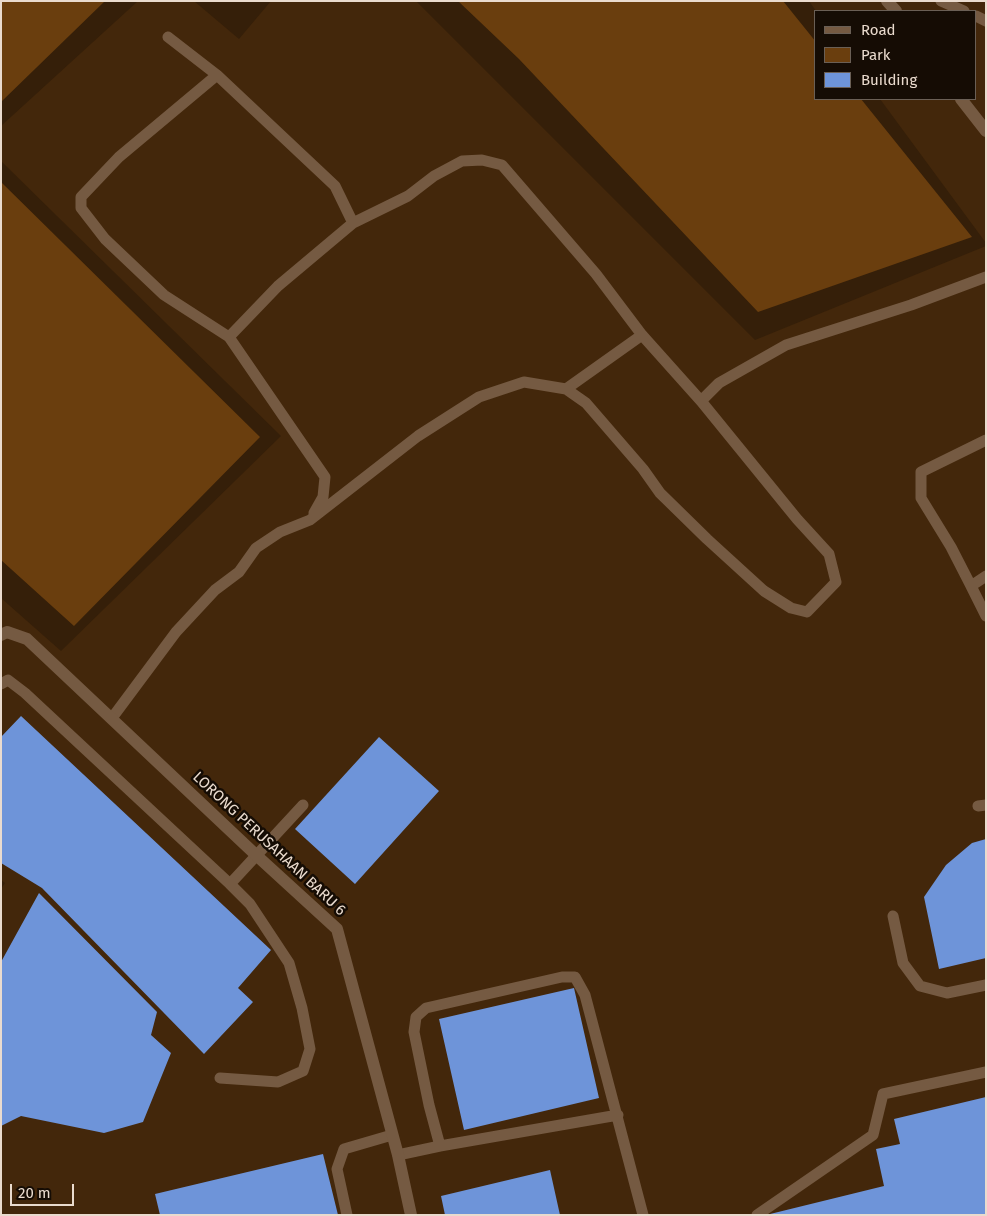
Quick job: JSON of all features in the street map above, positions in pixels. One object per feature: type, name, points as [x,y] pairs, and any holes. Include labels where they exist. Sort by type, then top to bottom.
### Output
[{"type":"street","points":[[962,100],[986,131]]},
{"type":"street","name":"LORONG PERUSAHAAN BARU 6","points":[[1,634],[6,632],[27,639],[337,929],[398,1155],[411,1215]]},
{"type":"lane","points":[[941,1],[962,10]]},
{"type":"lane","points":[[168,37],[217,75],[335,186],[353,223]]},
{"type":"lane","points":[[217,75],[118,157],[81,197],[81,208],[105,238],[164,295],[229,337],[325,477],[323,497],[310,520]]},
{"type":"lane","points":[[112,718],[176,632],[215,590],[239,572],[256,548],[280,532],[310,520],[418,436],[480,397],[524,382],[566,389],[586,403],[643,469],[660,493],[764,591],[791,608],[807,612],[836,582],[829,554],[797,519],[702,401],[642,336],[596,274],[502,165],[482,160],[462,161],[434,176],[408,196],[353,223],[278,286],[229,337]]},
{"type":"lane","points":[[702,401],[719,383],[786,345],[911,305],[986,277]]},
{"type":"lane","points":[[566,389],[642,336]]},
{"type":"lane","points":[[986,440],[921,472],[921,498],[951,546],[986,616]]},
{"type":"lane","points":[[970,586],[986,576]]},
{"type":"lane","points":[[1,684],[8,680],[25,693],[230,884],[250,904],[289,963],[302,1008],[310,1050],[303,1071],[278,1082],[220,1078]]},
{"type":"lane","points":[[230,884],[303,805]]},
{"type":"lane","points":[[893,916],[903,963],[920,986],[947,993],[986,985]]},
{"type":"lane","points":[[440,1146],[429,1105],[414,1032],[416,1017],[426,1008],[562,977],[575,977],[585,995],[643,1215]]},
{"type":"lane","points":[[757,1215],[872,1135],[883,1094],[986,1072]]},
{"type":"lane","points":[[398,1155],[618,1115]]},
{"type":"lane","points":[[347,1215],[337,1169],[344,1149],[392,1135]]},
{"type":"shaded area","points":[[138,1],[194,1],[239,39],[271,1],[416,1],[755,340],[986,246],[986,1215],[1,1215],[1,889],[5,883],[1,880],[1,598],[61,651],[281,436],[1,161],[1,126]]},
{"type":"shaded area","points":[[809,1],[986,1],[986,243],[881,100],[977,100],[977,10],[815,10]]},
{"type":"green space","points":[[1,1],[105,1],[1,102]]},
{"type":"green space","points":[[458,1],[783,1],[814,40],[814,100],[862,100],[972,237],[758,312],[519,59]]},
{"type":"green space","points":[[1,182],[260,437],[74,626],[1,560]]},
{"type":"building","points":[[21,716],[271,950],[238,988],[253,1002],[204,1054],[42,888],[1,863],[1,737]]},
{"type":"building","points":[[379,737],[439,791],[355,884],[295,829]]},
{"type":"building","points":[[986,839],[986,958],[939,969],[924,897],[946,865],[972,843]]},
{"type":"building","points":[[39,893],[157,1012],[151,1035],[171,1053],[143,1122],[104,1133],[21,1116],[1,1126],[1,962]]},
{"type":"building","points":[[574,988],[599,1098],[464,1130],[439,1019]]},
{"type":"building","points":[[986,1097],[986,1215],[766,1215],[884,1186],[876,1149],[900,1144],[894,1119]]},
{"type":"building","points":[[323,1154],[338,1215],[160,1215],[155,1194]]},
{"type":"building","points":[[550,1170],[560,1215],[445,1215],[441,1196]]}]
